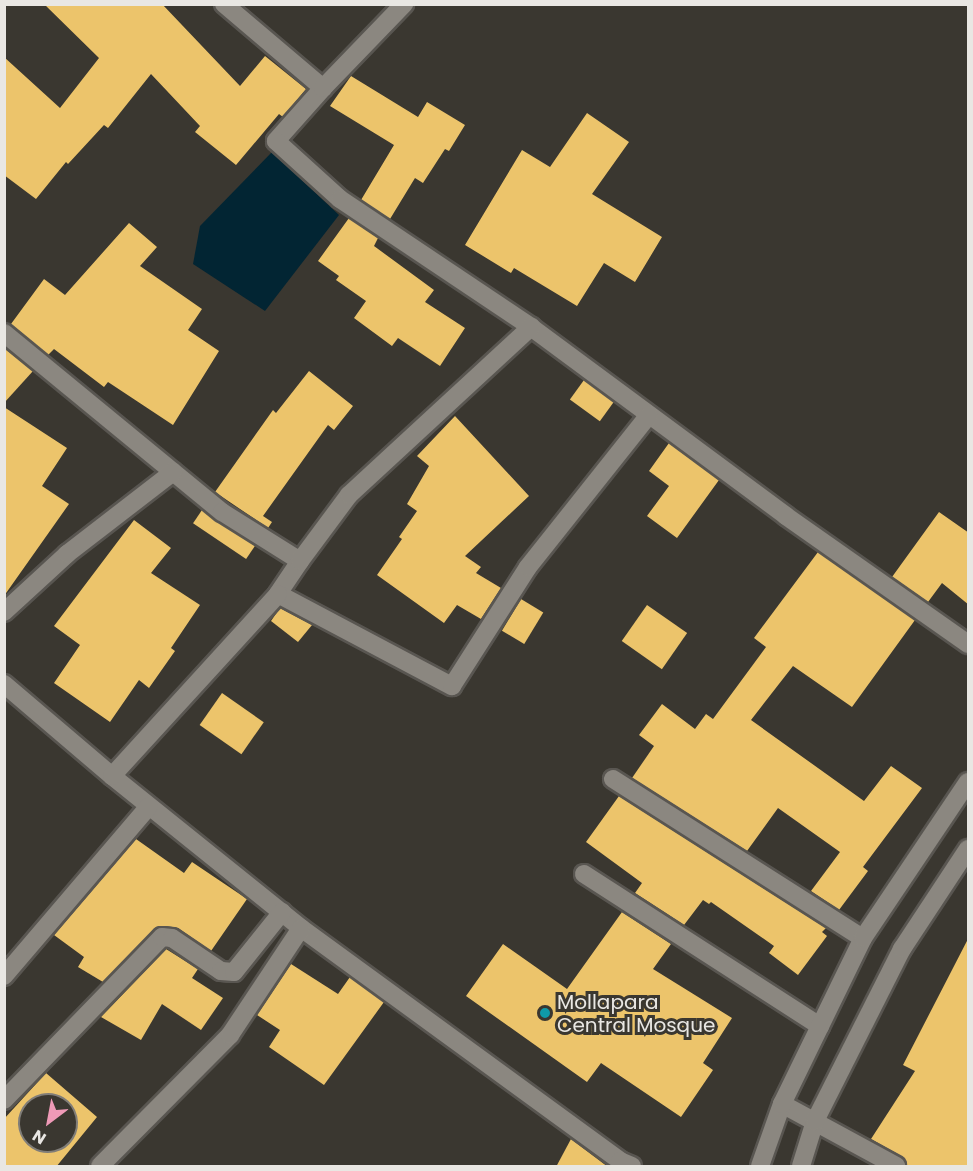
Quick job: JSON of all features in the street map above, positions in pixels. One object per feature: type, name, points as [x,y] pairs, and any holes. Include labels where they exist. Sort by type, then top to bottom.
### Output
[{"type":"street","points":[[224,4],[323,88]]},
{"type":"street","points":[[404,4],[323,88],[276,141],[340,200],[531,327],[786,516],[969,644]]},
{"type":"street","points":[[112,776],[278,594],[349,495],[531,327]]},
{"type":"street","points":[[4,333],[222,512],[300,561]]},
{"type":"street","points":[[278,594],[452,686],[528,567],[649,415]]},
{"type":"street","points":[[4,612],[67,554],[173,472]]},
{"type":"street","points":[[4,684],[112,776],[301,928],[620,1161],[632,1167]]},
{"type":"street","points":[[613,779],[863,938]]},
{"type":"street","points":[[760,1167],[782,1104],[863,938],[969,782]]},
{"type":"street","points":[[4,976],[149,806]]},
{"type":"street","points":[[801,1167],[815,1120],[902,949],[969,849]]},
{"type":"street","points":[[584,874],[820,1026]]},
{"type":"street","points":[[4,1100],[162,937],[172,938],[221,971],[234,972],[282,912]]},
{"type":"street","points":[[100,1167],[230,1035],[301,928]]},
{"type":"street","points":[[782,1104],[815,1120],[896,1167]]},
{"type":"water","points":[[272,152],[339,215],[265,311],[193,264],[200,226]]},
{"type":"building","points":[[44,4],[162,4],[240,86],[265,56],[306,89],[283,117],[279,114],[236,165],[195,132],[200,126],[151,74],[108,128],[104,125],[68,164],[66,162],[36,199],[4,175],[4,57],[60,108],[99,58]]},
{"type":"building","points":[[351,76],[418,117],[427,102],[465,125],[449,151],[445,149],[423,183],[415,178],[390,219],[361,200],[394,145],[330,106]]},
{"type":"building","points":[[587,113],[629,142],[592,194],[662,237],[635,282],[604,263],[577,306],[514,268],[511,273],[465,245],[522,150],[550,167]]},
{"type":"building","points":[[349,218],[378,238],[374,246],[434,290],[425,302],[465,328],[440,366],[398,338],[392,346],[354,318],[366,301],[336,280],[339,276],[318,261]]},
{"type":"building","points":[[129,223],[157,247],[140,266],[202,309],[188,330],[219,351],[173,425],[108,382],[104,387],[54,349],[48,355],[11,324],[44,279],[65,295]]},
{"type":"building","points":[[4,348],[33,371],[4,403]]},
{"type":"building","points":[[309,371],[353,406],[334,430],[328,425],[263,516],[272,522],[268,528],[215,492],[273,410],[276,413]]},
{"type":"building","points":[[584,380],[614,402],[600,421],[570,399]]},
{"type":"building","points":[[4,407],[67,448],[42,486],[69,504],[4,596]]},
{"type":"building","points":[[455,416],[529,496],[465,556],[481,567],[476,573],[501,588],[481,619],[457,605],[444,623],[377,575],[402,539],[399,537],[417,511],[407,504],[429,466],[417,456]]},
{"type":"building","points":[[669,443],[719,480],[677,538],[647,516],[669,486],[649,471]]},
{"type":"building","points":[[202,510],[255,546],[246,559],[193,523]]},
{"type":"building","points":[[939,512],[969,533],[969,605],[942,583],[928,602],[892,577]]},
{"type":"building","points":[[134,520],[171,548],[151,573],[200,605],[171,648],[175,651],[149,688],[139,680],[110,722],[54,683],[80,645],[54,626]]},
{"type":"building","points":[[818,552],[915,620],[852,707],[793,666],[751,720],[864,801],[891,766],[922,788],[863,867],[868,871],[839,910],[811,891],[840,852],[778,808],[747,851],[632,778],[654,746],[639,735],[662,704],[695,729],[706,714],[713,719],[766,647],[754,638]]},
{"type":"building","points":[[521,599],[543,612],[524,644],[502,631]]},
{"type":"building","points":[[647,605],[687,633],[662,669],[622,641]]},
{"type":"building","points":[[280,608],[312,625],[298,642],[271,621]]},
{"type":"building","points":[[222,693],[264,722],[241,754],[200,725]]},
{"type":"building","points":[[619,796],[826,928],[822,932],[827,936],[798,975],[769,953],[774,946],[711,902],[709,904],[703,900],[684,925],[635,893],[642,883],[586,842]]},
{"type":"building","points":[[136,839],[184,873],[192,862],[247,899],[211,951],[178,928],[159,926],[103,982],[78,967],[84,957],[54,935]]},
{"type":"building","points":[[622,912],[671,944],[653,969],[732,1018],[703,1063],[713,1070],[681,1117],[601,1063],[587,1082],[466,996],[503,944],[567,989]]},
{"type":"building","points":[[969,937],[969,1167],[907,1167],[901,1156],[871,1139],[915,1071],[903,1065]]},
{"type":"building","points":[[166,949],[198,969],[192,978],[223,998],[201,1030],[162,1004],[141,1040],[101,1017]]},
{"type":"building","points":[[291,964],[338,994],[350,977],[384,1002],[324,1085],[269,1047],[280,1030],[257,1015]]},
{"type":"building","points":[[46,1073],[69,1093],[28,1093]]},
{"type":"building","points":[[78,1101],[97,1117],[78,1140]]},
{"type":"building","points":[[18,1104],[18,1153],[67,1153],[56,1167],[4,1167],[4,1119]]},
{"type":"building","points":[[571,1139],[608,1167],[556,1167]]},
{"type":"place","name":"Mollapara Central Mosque","points":[[545,1013]]}]
